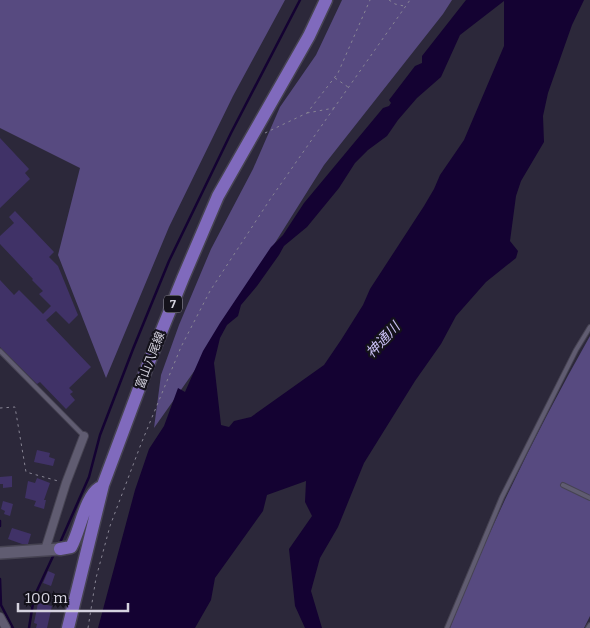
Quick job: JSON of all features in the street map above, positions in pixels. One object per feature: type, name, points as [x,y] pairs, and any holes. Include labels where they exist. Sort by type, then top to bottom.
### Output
[{"type":"main road","name":"富山八尾線","points":[[68,628],[103,485],[147,367],[218,196],[252,133],[309,36],[326,0]]},
{"type":"main road","points":[[0,553],[71,547],[94,491],[103,485]]},
{"type":"street","points":[[53,550],[66,483],[84,436]]},
{"type":"street","points":[[0,617],[6,628]]},
{"type":"lane","points":[[447,628],[502,497],[576,350],[590,327]]},
{"type":"lane","points":[[0,351],[84,436]]},
{"type":"lane","points":[[563,485],[590,498]]},
{"type":"lane","points":[[588,628],[590,624]]},
{"type":"path","points":[[307,113],[334,77],[370,0]]},
{"type":"path","points":[[389,0],[406,7]]},
{"type":"path","points":[[88,628],[96,578],[110,526],[181,347],[210,291],[271,198],[410,0]]},
{"type":"path","points":[[334,77],[348,88]]},
{"type":"path","points":[[252,133],[262,134],[307,113],[334,108]]},
{"type":"path","points":[[0,408],[15,407],[26,472],[66,483]]},
{"type":"shaded area","points":[[0,0],[285,0],[233,96],[169,227],[106,378],[58,255],[80,168],[0,128]]},
{"type":"shaded area","points":[[342,0],[452,0],[324,165],[195,370],[154,428],[161,375],[179,325],[211,249],[253,169],[280,107],[316,55]]},
{"type":"shaded area","points":[[590,336],[590,616],[584,628],[450,628],[497,516],[551,407]]},
{"type":"water","name":"神通川","points":[[466,0],[584,0],[572,25],[548,93],[543,116],[544,142],[521,181],[516,196],[510,241],[518,251],[516,258],[486,282],[456,316],[441,344],[415,381],[364,463],[338,527],[320,558],[311,591],[322,628],[305,628],[295,606],[289,549],[312,516],[305,502],[306,481],[267,495],[263,511],[215,578],[211,600],[195,628],[98,628],[135,490],[149,449],[164,426],[178,388],[185,392],[203,351],[271,247],[283,235],[304,203],[383,108],[389,106],[391,103],[389,100],[415,66],[422,63],[422,56]],"holes":[[[504,1],[504,46],[464,140],[440,175],[424,206],[370,289],[363,305],[324,365],[251,417],[234,421],[229,427],[221,425],[214,363],[220,338],[227,325],[238,316],[241,305],[257,286],[284,246],[307,227],[339,188],[355,163],[368,150],[387,136],[417,98],[441,77],[460,35]]]},
{"type":"building","points":[[0,138],[29,169],[25,173],[30,179],[0,208]]},
{"type":"building","points":[[15,211],[54,252],[49,257],[58,266],[78,315],[69,324],[56,311],[46,320],[91,367],[69,388],[73,392],[70,394],[75,400],[66,409],[40,382],[37,384],[0,347],[0,280],[14,295],[19,290],[43,314],[51,306],[39,294],[43,291],[0,244],[0,236],[14,223],[9,217]]},
{"type":"building","points":[[37,450],[50,453],[49,457],[55,459],[53,466],[34,462]]},
{"type":"building","points":[[12,476],[12,487],[3,488],[3,484],[0,484],[0,477]]},
{"type":"building","points":[[37,478],[50,483],[44,500],[46,500],[44,509],[34,506],[36,501],[25,498],[28,481],[35,483]]},
{"type":"building","points":[[3,501],[13,504],[10,516],[4,514],[5,511],[1,509]]},
{"type":"building","points":[[12,528],[31,534],[28,544],[8,539]]},
{"type":"building","points":[[48,571],[55,574],[51,586],[43,583]]},
{"type":"building","points":[[38,603],[52,606],[47,628],[36,628],[37,624],[34,623]]},
{"type":"waterway","points":[[59,545],[89,477],[100,435],[169,261],[231,133],[300,0]]},
{"type":"waterway","points":[[0,521],[0,526]]},
{"type":"waterway","points":[[29,628],[34,597],[55,552]]},
{"type":"waterway","points":[[0,579],[1,605],[13,628]]}]
